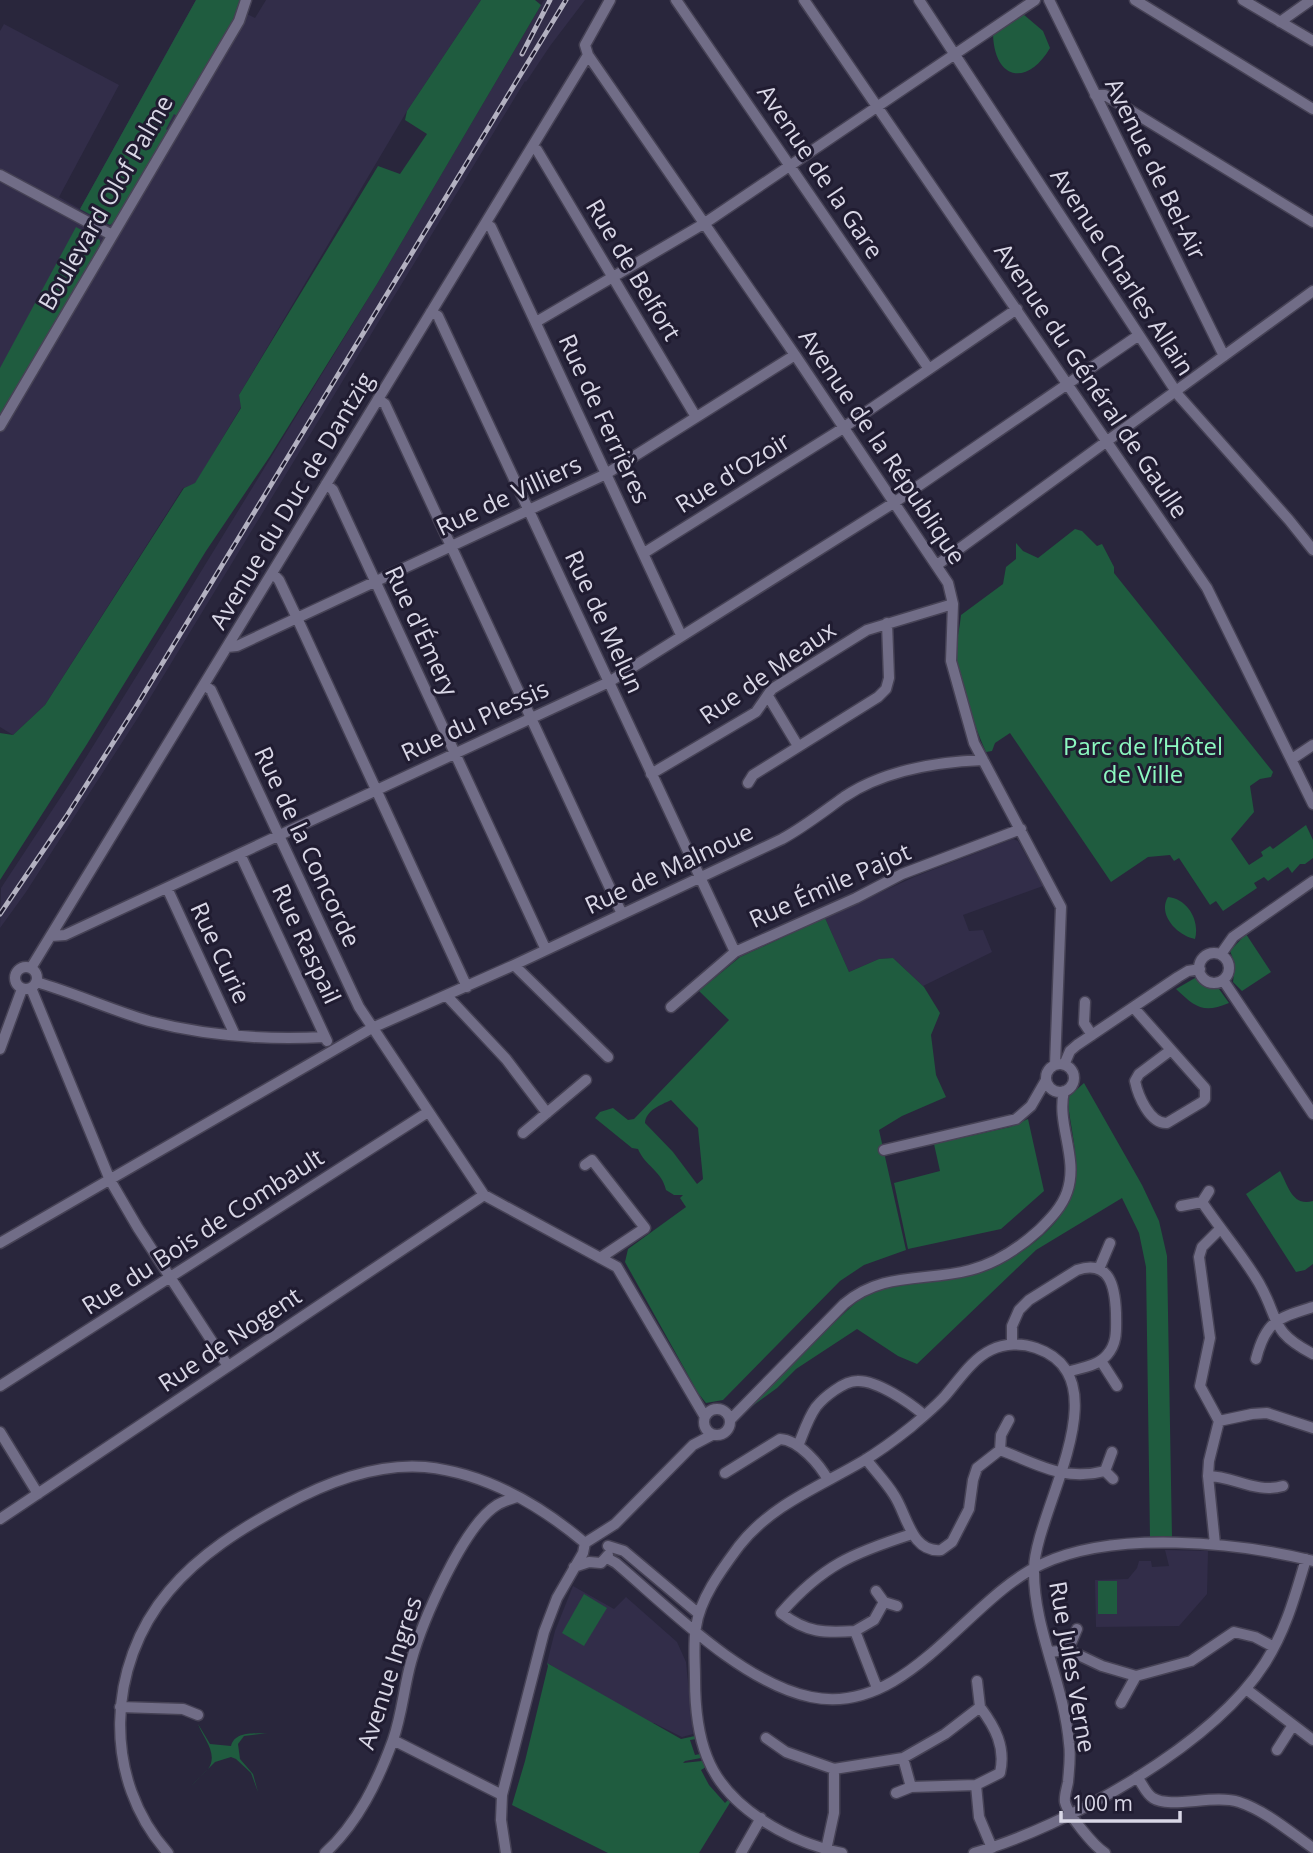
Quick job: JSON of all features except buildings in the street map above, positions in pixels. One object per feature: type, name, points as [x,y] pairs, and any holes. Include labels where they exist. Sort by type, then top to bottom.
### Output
[{"type":"street","name":"Boulevard Olof Palme","points":[[0,426],[239,21],[246,0]]},
{"type":"street","name":"Avenue du Duc de Dantzig","points":[[31,968],[588,55],[585,45],[610,0]]},
{"type":"street","name":"Avenue de la Gare","points":[[676,0],[929,369]]},
{"type":"street","name":"Avenue du Général de Gaulle","points":[[804,0],[1208,588],[1313,804]]},
{"type":"street","name":"Avenue Charles Allain","points":[[919,0],[1176,391],[1313,550]]},
{"type":"street","points":[[536,322],[705,223],[1035,0]]},
{"type":"street","name":"Avenue de Bel-Air","points":[[1049,0],[1224,356]]},
{"type":"street","points":[[1135,0],[1313,109]]},
{"type":"street","points":[[1243,0],[1313,41]]},
{"type":"street","points":[[1280,22],[1311,0]]},
{"type":"street","name":"Avenue de la République","points":[[588,55],[948,583],[953,604],[951,661],[974,743],[1061,910],[1059,1065]]},
{"type":"street","points":[[1095,95],[1105,96],[1313,222]]},
{"type":"street","name":"Rue de Belfort","points":[[532,147],[537,150],[696,417]]},
{"type":"street","points":[[0,175],[112,235]]},
{"type":"street","name":"Rue de Ferrières","points":[[485,224],[491,227],[681,635]]},
{"type":"street","points":[[937,565],[1313,291]]},
{"type":"street","name":"Rue d'Ozoir","points":[[643,553],[844,427],[1017,309]]},
{"type":"street","name":"Rue de Melun","points":[[431,312],[438,316],[735,952]]},
{"type":"street","name":"Rue du Plessis","points":[[51,936],[65,935],[609,682],[895,502],[1139,335]]},
{"type":"street","name":"Rue de Villiers","points":[[227,648],[237,646],[606,474],[795,355]]},
{"type":"street","points":[[378,399],[385,404],[622,914]]},
{"type":"street","name":"Rue d'Émery","points":[[326,484],[333,490],[546,950]]},
{"type":"street","points":[[272,573],[279,580],[297,618],[467,986]]},
{"type":"street","name":"Rue de Meaux","points":[[651,774],[757,712],[772,689],[867,630],[953,604]]},
{"type":"street","points":[[748,783],[753,775],[886,690],[889,678],[887,623]]},
{"type":"street","name":"Rue de la Concorde","points":[[204,684],[211,690],[359,1007],[484,1195]]},
{"type":"street","points":[[768,696],[798,746]]},
{"type":"street","points":[[1292,759],[1313,745]]},
{"type":"street","name":"Rue de Malnoue","points":[[372,1028],[514,965],[803,828],[845,797],[874,780],[931,764],[983,760]]},
{"type":"street","name":"Rue Émile Pajot","points":[[671,1007],[735,952],[856,898],[902,874],[1021,829]]},
{"type":"street","name":"Rue Raspail","points":[[240,854],[333,1053]]},
{"type":"street","points":[[1221,954],[1233,937],[1313,881]]},
{"type":"street","name":"Rue Curie","points":[[167,888],[236,1035]]},
{"type":"street","points":[[1212,953],[1221,954],[1229,966],[1227,976],[1215,983],[1206,980],[1200,969],[1204,957],[1212,953]]},
{"type":"street","points":[[514,965],[608,1057]]},
{"type":"street","points":[[0,1049],[30,987],[36,973],[31,968],[20,968],[15,974],[15,981],[30,987],[149,1021],[236,1035],[282,1039],[325,1037]]},
{"type":"street","points":[[884,1150],[1016,1119],[1031,1106],[1046,1080],[1048,1071],[1059,1065],[1070,1051],[1178,977],[1188,971],[1200,969]]},
{"type":"street","points":[[1223,980],[1313,1114]]},
{"type":"street","points":[[30,987],[110,1180],[228,1366]]},
{"type":"street","points":[[447,996],[506,1059],[547,1113]]},
{"type":"street","points":[[1084,1002],[1084,1023],[1092,1035]]},
{"type":"street","points":[[1134,1008],[1205,1088],[1202,1102],[1161,1124],[1153,1118],[1135,1081],[1139,1074],[1171,1050]]},
{"type":"street","points":[[0,1243],[333,1053],[372,1028]]},
{"type":"street","points":[[1059,1065],[1070,1069],[1073,1077],[1072,1084],[1060,1091]]},
{"type":"street","points":[[523,1133],[586,1080]]},
{"type":"street","points":[[1046,1080],[1050,1087],[1060,1091]]},
{"type":"street","points":[[728,1416],[844,1304],[862,1290],[885,1282],[949,1274],[988,1264],[1018,1247],[1044,1225],[1059,1208],[1069,1185],[1070,1160],[1060,1091]]},
{"type":"street","name":"Rue du Bois de Combault","points":[[0,1386],[428,1112]]},
{"type":"street","points":[[585,1165],[592,1160],[645,1228],[600,1258]]},
{"type":"street","points":[[1181,1206],[1202,1202],[1209,1191]]},
{"type":"street","points":[[484,1195],[617,1267]]},
{"type":"street","name":"Rue de Nogent","points":[[0,1519],[484,1195]]},
{"type":"street","points":[[1202,1202],[1259,1282],[1274,1321],[1292,1342],[1313,1354]]},
{"type":"street","points":[[1215,1544],[1208,1476],[1219,1421],[1200,1386],[1210,1338],[1199,1257],[1202,1247],[1220,1228]]},
{"type":"street","points":[[623,1243],[617,1256],[617,1267],[707,1426],[723,1434],[729,1428],[728,1416]]},
{"type":"street","points":[[1099,1269],[1110,1243]]},
{"type":"street","points":[[842,1853],[826,1850],[785,1833],[761,1818],[722,1784],[706,1753],[698,1725],[695,1630],[699,1614],[729,1560],[754,1529],[773,1512],[866,1460],[925,1415],[980,1357],[1012,1344],[1027,1345],[1044,1351],[1067,1373],[1101,1361],[1110,1351],[1115,1339],[1115,1301],[1111,1280],[1099,1269],[1077,1270],[1024,1304],[1014,1321],[1012,1344]]},
{"type":"street","points":[[1256,1359],[1274,1321],[1313,1307]]},
{"type":"street","points":[[1101,1361],[1117,1386]]},
{"type":"street","name":"Rue Jules Verne","points":[[1067,1373],[1074,1391],[1075,1412],[1071,1438],[1038,1544],[1034,1568],[1035,1589],[1069,1742],[1065,1800],[1073,1814]]},
{"type":"street","points":[[798,1447],[818,1404],[852,1381],[865,1381],[874,1385],[909,1402],[925,1415]]},
{"type":"street","points":[[506,1853],[500,1820],[502,1796],[540,1646],[557,1598],[574,1567],[693,1445],[707,1426],[713,1409],[728,1416]]},
{"type":"street","points":[[1219,1421],[1252,1413],[1267,1413],[1313,1428]]},
{"type":"street","points":[[1000,1450],[1001,1435],[1009,1420]]},
{"type":"street","points":[[0,1432],[38,1494]]},
{"type":"street","points":[[725,1473],[780,1439],[785,1439],[821,1468],[828,1480]]},
{"type":"street","points":[[866,1460],[893,1493],[912,1534],[930,1549],[937,1551],[947,1547],[969,1509],[977,1468],[1000,1450]]},
{"type":"street","points":[[1000,1450],[1060,1474],[1083,1476],[1109,1475],[1112,1452]]},
{"type":"street","points":[[168,1853],[146,1823],[121,1755],[120,1707],[129,1663],[145,1624],[169,1591],[210,1552],[266,1515],[327,1485],[378,1471],[406,1467],[448,1471],[503,1489],[539,1510],[624,1569],[739,1664],[777,1685],[815,1698],[840,1698],[877,1688],[914,1667],[1013,1582],[1034,1568],[1080,1550],[1161,1543],[1215,1544],[1266,1550],[1310,1560],[1290,1614],[1274,1647],[1246,1689],[1193,1737],[1137,1777],[1073,1814],[974,1853]]},
{"type":"street","points":[[1208,1476],[1222,1477],[1260,1488],[1273,1489],[1283,1486]]},
{"type":"street","name":"Avenue Ingres","points":[[325,1853],[351,1824],[368,1797],[393,1740],[414,1651],[430,1609],[465,1542],[496,1506],[503,1489]]},
{"type":"street","name":"Avenue Ingres","points":[[496,1506],[517,1497]]},
{"type":"street","points":[[884,1602],[874,1620],[855,1631],[815,1631],[781,1613],[808,1584],[835,1564],[857,1553],[912,1534]]},
{"type":"street","points":[[1038,1544],[1042,1555],[1054,1559]]},
{"type":"street","points":[[594,1547],[620,1548],[699,1614]]},
{"type":"street","points":[[594,1547],[601,1563],[607,1558]]},
{"type":"street","points":[[624,1569],[628,1554]]},
{"type":"street","points":[[650,1592],[658,1591],[659,1581]]},
{"type":"street","points":[[1013,1582],[1025,1582],[1035,1589]]},
{"type":"street","points":[[876,1591],[884,1602],[897,1606]]},
{"type":"street","points":[[1068,1650],[1077,1629]]},
{"type":"street","points":[[855,1631],[877,1688]]},
{"type":"street","points":[[1049,1651],[1068,1650],[1102,1666],[1136,1676],[1191,1661],[1234,1632],[1255,1637],[1274,1647]]},
{"type":"street","points":[[1121,1703],[1136,1676]]},
{"type":"street","points":[[896,1793],[911,1787],[976,1786],[1000,1773],[1003,1757],[998,1736],[979,1707],[977,1681]]},
{"type":"street","points":[[1246,1689],[1293,1725],[1312,1735]]},
{"type":"street","points":[[120,1707],[183,1709],[198,1715]]},
{"type":"street","points":[[766,1738],[786,1752],[834,1769],[903,1758],[945,1734],[979,1707]]},
{"type":"street","points":[[1277,1751],[1293,1725]]},
{"type":"street","points":[[393,1740],[502,1796]]},
{"type":"street","points":[[780,1764],[786,1752]]},
{"type":"street","points":[[903,1758],[911,1787]]},
{"type":"street","points":[[826,1850],[834,1813],[834,1769]]},
{"type":"street","points":[[1137,1777],[1151,1796],[1161,1801],[1216,1798],[1246,1804],[1313,1848]]},
{"type":"street","points":[[976,1786],[979,1817],[992,1848]]},
{"type":"street","points":[[1073,1814],[1095,1847],[1105,1853]]},
{"type":"street","points":[[741,1853],[761,1818]]},
{"type":"shaded area","points":[[196,0],[219,0],[255,18],[266,0],[481,0],[407,111],[239,395],[241,407],[195,484],[183,488],[45,705],[13,735],[0,727],[0,31],[4,24],[119,85],[59,197],[80,209]]},
{"type":"shaded area","points":[[544,0],[585,0],[525,81],[139,716],[0,928],[1,888],[72,780],[377,284]]},
{"type":"shaded area","points":[[1013,839],[1018,841],[1043,886],[963,915],[969,931],[983,930],[992,952],[923,986],[893,958],[879,959],[849,972],[825,918],[914,877]]},
{"type":"shaded area","points":[[1165,1550],[1208,1551],[1207,1594],[1179,1626],[1096,1627],[1095,1580],[1128,1579],[1139,1561],[1151,1561],[1152,1567],[1169,1566]]},
{"type":"shaded area","points":[[573,1586],[614,1609],[626,1597],[677,1642],[686,1662],[693,1734],[682,1737],[651,1724],[547,1663],[555,1631]]},
{"type":"green space","points":[[196,0],[241,0],[233,20],[177,116],[174,114],[166,129],[168,131],[116,220],[110,225],[80,209]]},
{"type":"green space","points":[[481,0],[535,0],[541,5],[377,284],[0,880],[0,733],[13,735],[45,705],[184,488],[195,483],[241,408],[239,395],[378,166],[400,174],[427,134],[405,120],[407,111]]},
{"type":"green space","points":[[1023,14],[1043,31],[1050,48],[1032,68],[1023,73],[1014,73],[1000,62],[993,35]]},
{"type":"green space","points":[[76,227],[100,240],[100,247],[0,418],[0,368]]},
{"type":"green space","name":"Parc de l’Hôtel de Ville","points":[[1075,529],[1082,531],[1097,546],[1102,544],[1114,567],[1114,573],[1273,772],[1271,777],[1260,779],[1250,786],[1254,812],[1231,839],[1249,865],[1263,856],[1261,852],[1270,846],[1273,849],[1306,825],[1313,840],[1313,858],[1300,864],[1292,873],[1288,867],[1268,881],[1264,877],[1254,883],[1257,888],[1223,911],[1216,901],[1210,905],[1179,858],[1174,861],[1170,855],[1148,857],[1111,882],[1010,733],[995,743],[992,751],[986,752],[977,729],[957,660],[961,615],[1003,584],[1006,567],[1016,559],[1016,543],[1023,551],[1038,558]]},
{"type":"green space","points":[[1168,897],[1181,902],[1191,912],[1196,925],[1195,939],[1182,934],[1171,924],[1165,911]]},
{"type":"green space","points":[[825,918],[849,972],[879,959],[893,958],[924,987],[940,1013],[931,1035],[936,1075],[946,1097],[902,1116],[879,1130],[906,1250],[864,1265],[840,1281],[723,1400],[706,1403],[625,1262],[628,1249],[686,1207],[680,1198],[683,1195],[674,1195],[666,1190],[661,1178],[638,1149],[632,1148],[595,1118],[600,1112],[613,1108],[628,1120],[634,1119],[729,1020],[699,991],[740,957]],"holes":[[[671,1100],[698,1128],[703,1179],[697,1184],[673,1152],[645,1123],[651,1111]]]},
{"type":"green space","points":[[1246,934],[1271,972],[1242,991],[1233,982],[1235,964],[1230,951]]},
{"type":"green space","points":[[1195,978],[1205,986],[1219,989],[1229,1003],[1212,1008],[1200,1007],[1176,989]]},
{"type":"green space","points":[[1084,1083],[1142,1185],[1159,1221],[1167,1256],[1172,1538],[1150,1538],[1146,1267],[1139,1233],[1122,1198],[1036,1250],[917,1364],[898,1356],[857,1329],[796,1369],[777,1388],[751,1407],[801,1353],[864,1295],[886,1287],[972,1275],[1021,1252],[1051,1227],[1071,1197],[1075,1180],[1075,1151],[1067,1098]]},
{"type":"green space","points":[[1028,1119],[1044,1191],[1001,1229],[908,1249],[894,1183],[940,1171],[934,1144],[1010,1127]]},
{"type":"green space","points":[[1280,1171],[1295,1198],[1306,1202],[1313,1201],[1313,1264],[1296,1272],[1246,1194]]},
{"type":"green space","points":[[1098,1581],[1117,1581],[1117,1614],[1098,1614]]},
{"type":"green space","points":[[584,1594],[607,1608],[584,1646],[562,1633]]},
{"type":"green space","points":[[547,1663],[681,1739],[695,1736],[696,1739],[690,1740],[695,1755],[700,1754],[701,1758],[683,1763],[702,1761],[706,1767],[701,1770],[709,1785],[725,1803],[729,1799],[731,1801],[699,1853],[608,1853],[512,1805]]},
{"type":"green space","points":[[198,1724],[210,1744],[231,1746],[236,1738],[241,1736],[268,1733],[244,1736],[238,1744],[240,1759],[253,1774],[258,1792],[251,1773],[236,1759],[231,1757],[215,1762],[208,1769],[211,1752]]},
{"type":"railway","points":[[522,54],[550,0]]},
{"type":"railway","points":[[0,914],[137,705],[566,0]]}]
